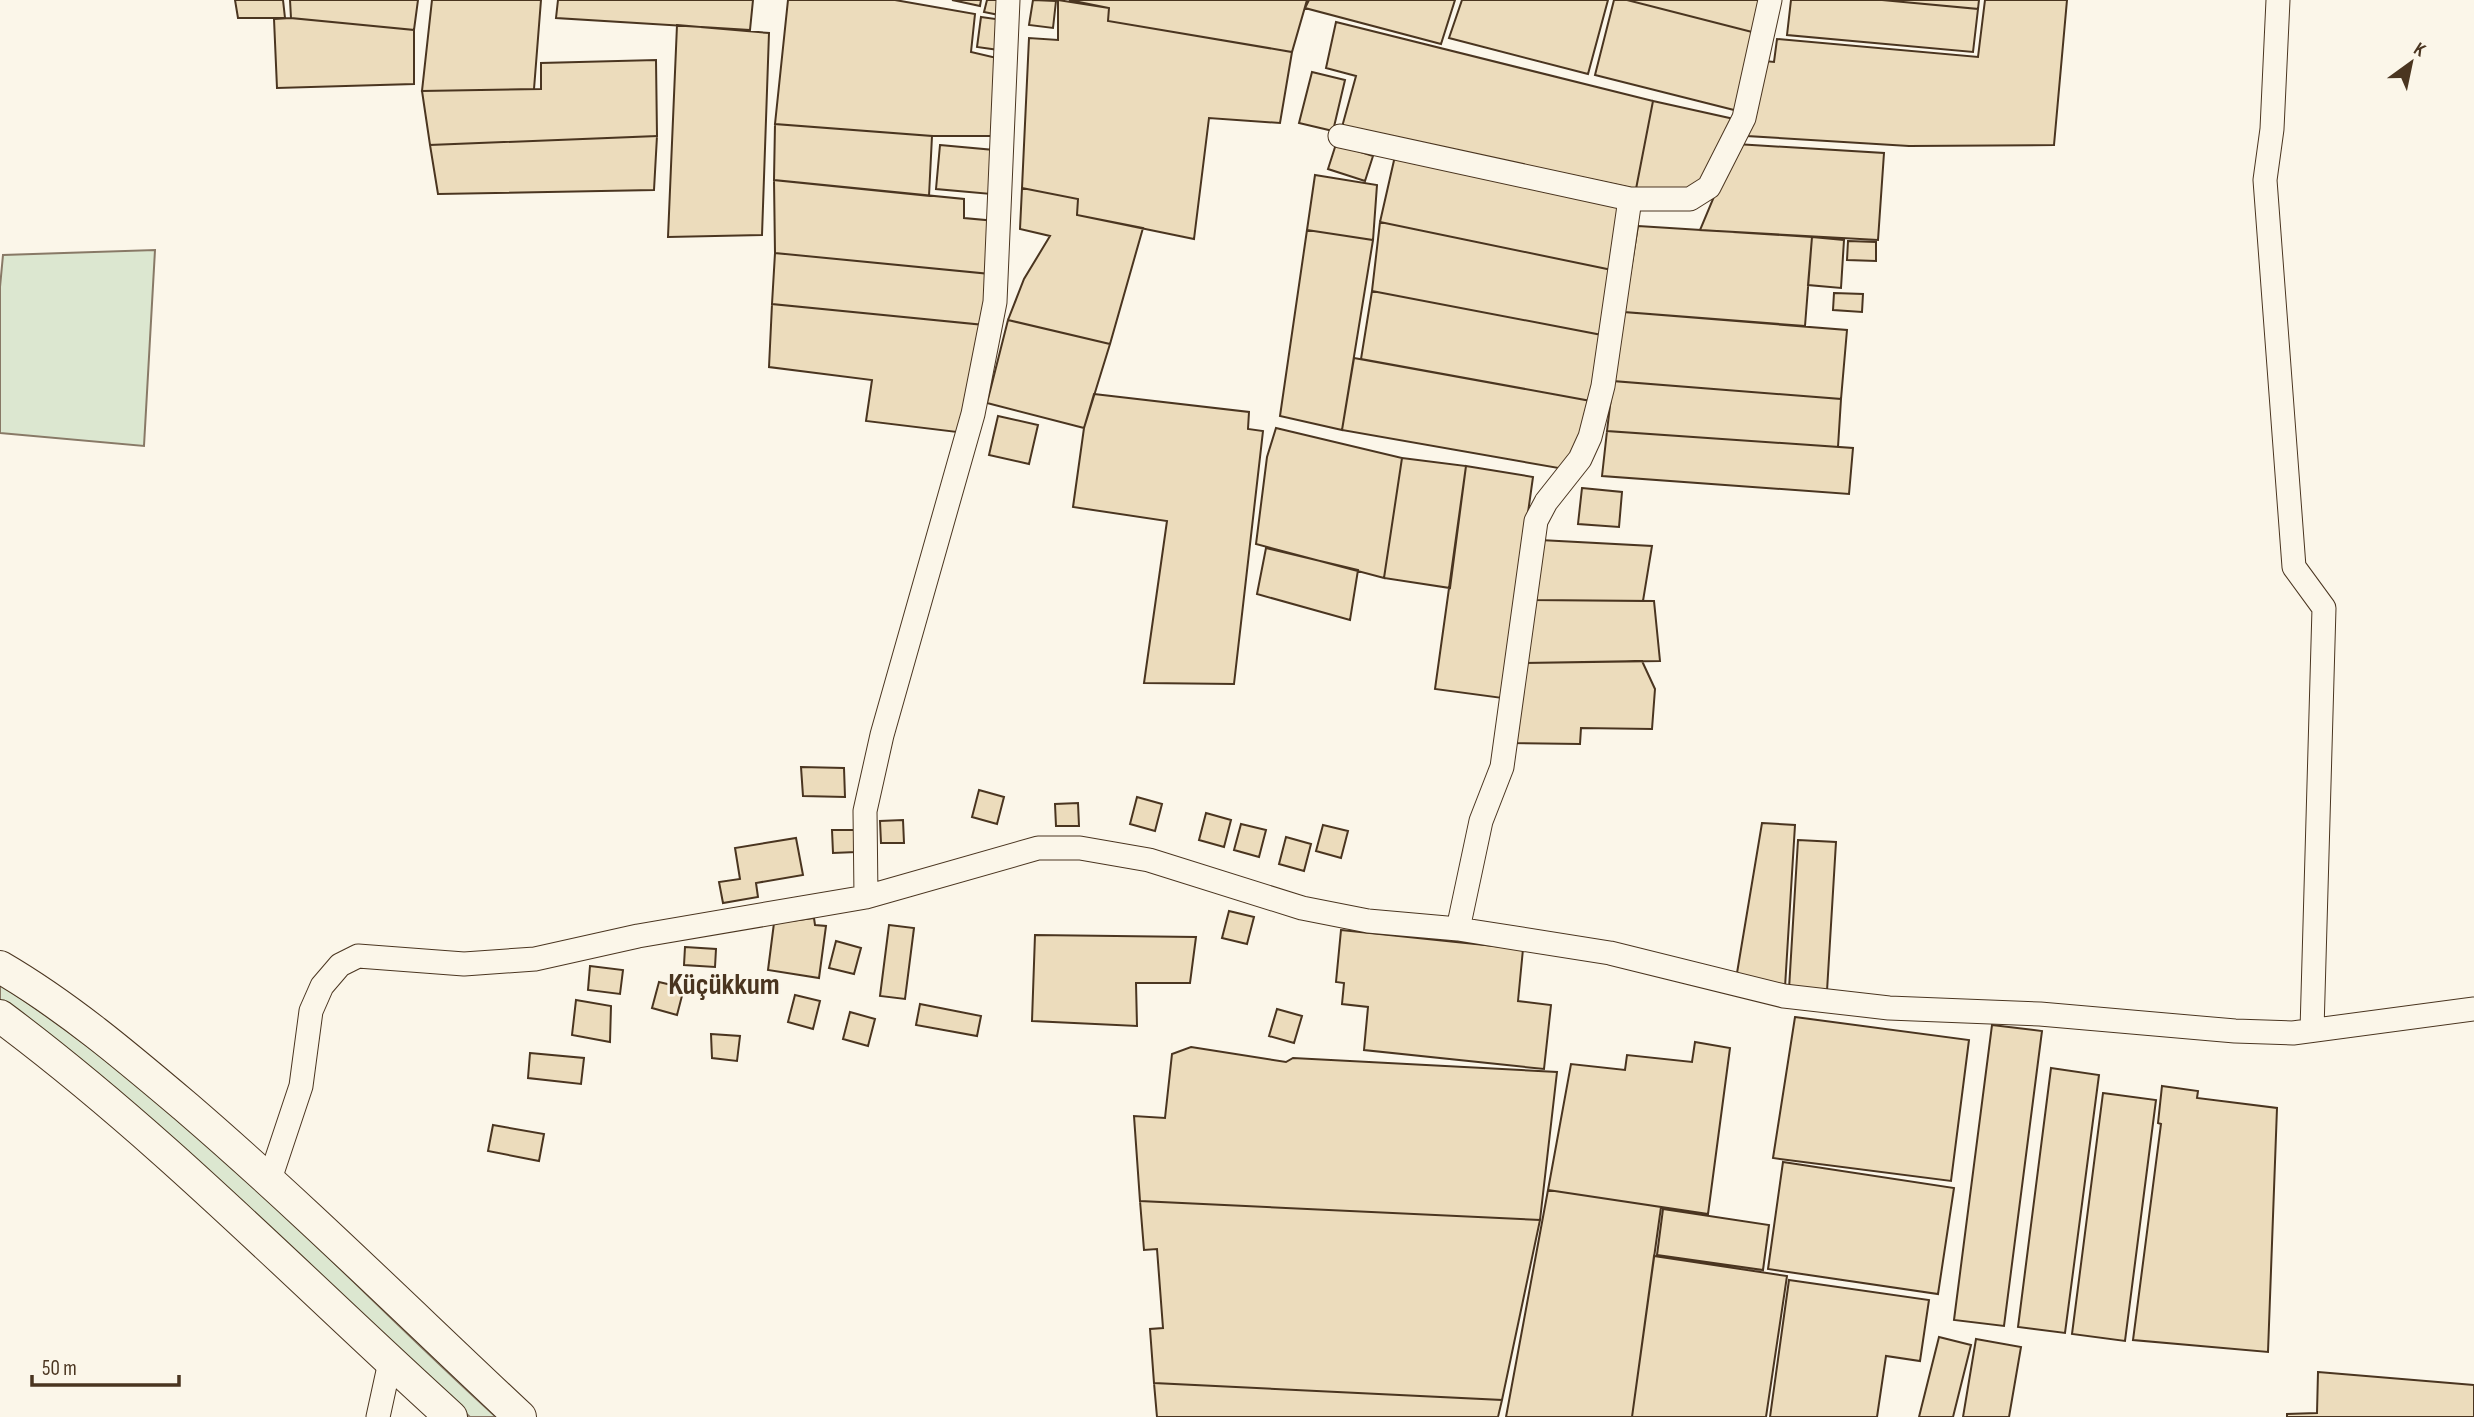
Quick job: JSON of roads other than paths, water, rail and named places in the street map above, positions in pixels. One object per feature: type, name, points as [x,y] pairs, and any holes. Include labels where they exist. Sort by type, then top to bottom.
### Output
[{"type":"highway","points":[[0,967],[30,984],[125,1055],[270,1179],[520,1417]]},
{"type":"highway","points":[[0,1016],[71,1068],[238,1218],[451,1417]]},
{"type":"street","points":[[866,897],[865,811],[882,735],[972,414],[995,302],[1008,0]]},
{"type":"street","points":[[1340,136],[1630,200],[1690,199],[1709,187],[1744,118],[1770,0]]},
{"type":"street","points":[[2278,0],[2272,130],[2264,180],[2294,567],[2324,608],[2312,1030]]},
{"type":"street","points":[[1458,929],[1481,821],[1502,767],[1536,521],[1546,502],[1580,459],[1590,437],[1603,386],[1630,200]]},
{"type":"street","points":[[270,1179],[301,1086],[311,1011],[322,986],[340,965],[358,956],[464,964],[535,959],[638,936],[866,897],[1038,848],[1080,848],[1149,860],[1302,908],[1368,921],[1458,929],[1610,953],[1784,996],[2235,1031],[2312,1030],[2474,1009]]},
{"type":"street","points":[[378,1417],[390,1362]]},
{"type":"district","name":"Küçükkum","points":[[724,984]]}]
